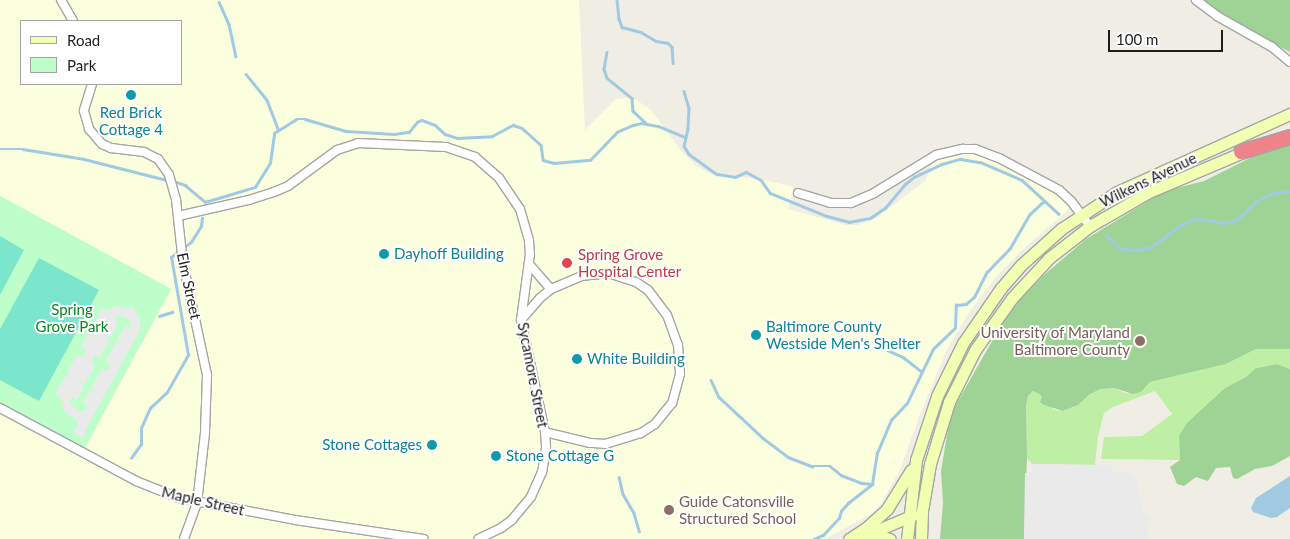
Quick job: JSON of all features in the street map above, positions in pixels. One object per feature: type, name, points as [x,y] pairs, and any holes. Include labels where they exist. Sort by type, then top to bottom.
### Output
[{"type":"highway","points":[[1241,152],[1290,137]]},
{"type":"main road","name":"Wilkens Avenue","points":[[906,539],[916,460],[925,428],[949,369],[982,313],[1021,265],[1082,214],[1126,187],[1290,114]]},
{"type":"main road","name":"Wilkens Avenue","points":[[920,539],[922,511],[939,431],[957,385],[975,350],[994,322],[1031,276],[1070,240],[1090,226],[1149,192],[1290,130]]},
{"type":"main road","points":[[849,539],[866,528],[887,509],[898,494],[916,460]]},
{"type":"main road","points":[[857,539],[922,511]]},
{"type":"main road","points":[[875,539],[882,537],[890,539]]},
{"type":"street","points":[[60,0],[71,20]]},
{"type":"street","points":[[1196,0],[1217,16],[1272,47],[1290,62]]},
{"type":"street","name":"Elm Street","points":[[92,85],[84,111],[89,129],[110,148],[151,154],[164,166],[173,186],[181,252],[207,375],[205,433],[197,502],[184,539]]},
{"type":"street","name":"Sycamore Street","points":[[178,216],[249,200],[288,186],[322,160],[347,146],[372,143],[446,146],[468,154],[488,166],[510,192],[526,223],[529,241],[528,264],[521,320],[545,432],[546,448],[542,472],[532,497],[512,520],[501,528],[478,539]]},
{"type":"street","points":[[798,193],[830,203],[851,203],[874,193],[936,155],[963,149],[975,149],[999,158],[1059,190],[1082,214],[1090,226]]},
{"type":"street","points":[[528,264],[551,289]]},
{"type":"street","points":[[521,320],[540,298],[551,289],[568,280],[594,273],[608,273],[636,282],[658,301],[674,328],[680,358],[680,374],[672,403],[655,424],[641,433],[606,444],[590,443],[545,432]]},
{"type":"street","name":"Maple Street","points":[[0,408],[136,481],[166,494],[197,502],[424,539]]},
{"type":"shaded area","name":"Spring Grove Hospital Center","points":[[0,0],[579,0],[585,130],[616,99],[632,97],[651,110],[679,148],[695,165],[711,174],[760,179],[794,187],[788,209],[846,225],[857,225],[875,219],[925,181],[935,158],[950,153],[968,152],[996,161],[1042,185],[1065,201],[1069,207],[1066,212],[1023,249],[995,278],[970,311],[947,349],[900,470],[882,502],[871,514],[825,539],[0,539],[0,403],[85,449],[171,289],[0,196]]},
{"type":"shaded area","points":[[116,306],[128,309],[130,306],[136,310],[135,313],[140,319],[140,330],[86,429],[83,438],[73,433],[77,427],[77,420],[65,412],[61,398],[55,395],[65,376],[71,378],[67,373],[77,355],[82,357],[86,351],[81,347],[91,329],[97,331],[92,327],[102,308],[108,311]],"holes":[[[118,315],[130,320],[131,328],[125,326],[117,340],[122,344],[116,342],[106,361],[111,365],[107,371],[102,369],[92,387],[96,392],[90,390],[83,403],[88,407],[84,411],[80,411],[71,405],[70,399],[72,397],[77,400],[84,386],[79,382],[85,384],[95,365],[90,361],[93,361],[94,355],[100,357],[110,339],[105,335],[111,336],[118,323],[114,318]]]},
{"type":"shaded area","points":[[1032,464],[1111,465],[1112,471],[1131,474],[1137,480],[1143,514],[1149,514],[1148,539],[1024,539],[1025,473],[1032,473]]},
{"type":"green space","points":[[1201,0],[1290,0],[1290,52],[1216,13]]},
{"type":"green space","points":[[1290,143],[1290,349],[1256,349],[1226,364],[1150,382],[1141,392],[1133,394],[1114,388],[1101,389],[1090,394],[1078,405],[1063,411],[1044,405],[1040,402],[1042,397],[1033,391],[1028,396],[1026,405],[1027,458],[1024,539],[940,539],[943,503],[941,471],[949,423],[954,408],[1000,327],[1020,300],[1044,275],[1086,239],[1155,197],[1169,190],[1204,181],[1260,153]]},
{"type":"green space","name":"Spring Grove Park","points":[[0,196],[171,289],[84,449],[0,403]]},
{"type":"green space","points":[[0,236],[24,250],[0,295]]},
{"type":"green space","points":[[39,258],[99,290],[39,401],[0,380],[0,329]]},
{"type":"green space","points":[[1256,349],[1290,349],[1290,369],[1277,364],[1256,368],[1246,377],[1225,388],[1179,436],[1180,460],[1101,459],[1104,437],[1142,436],[1172,414],[1155,391],[1113,407],[1104,413],[1098,437],[1095,465],[1032,464],[1027,458],[1026,405],[1028,396],[1033,391],[1039,394],[1054,410],[1064,411],[1078,405],[1090,394],[1101,389],[1114,388],[1125,393],[1141,392],[1150,382],[1226,364]]},
{"type":"green space","points":[[1277,364],[1290,369],[1290,456],[1272,466],[1255,469],[1237,479],[1233,478],[1230,467],[1216,468],[1208,481],[1196,477],[1184,486],[1177,484],[1170,467],[1180,460],[1179,436],[1187,423],[1225,388],[1246,377],[1256,368]]},
{"type":"water","points":[[1290,476],[1290,508],[1277,517],[1271,518],[1253,512],[1251,508],[1256,498]]},
{"type":"waterway","points":[[617,0],[622,27],[641,32],[656,41],[668,43],[672,47],[673,63]]},
{"type":"waterway","points":[[219,2],[229,24],[236,56]]},
{"type":"waterway","points":[[607,52],[604,69],[607,78],[632,98],[633,111],[647,124]]},
{"type":"waterway","points":[[246,74],[267,100],[278,128]]},
{"type":"waterway","points":[[684,91],[689,108],[688,129],[684,146],[689,154],[717,174],[735,177],[746,172],[761,180],[770,193],[827,216],[849,222],[870,218],[885,208],[905,184],[914,177],[942,164],[960,159],[980,162],[1022,180],[1059,214]]},
{"type":"waterway","points":[[173,181],[185,185],[205,202],[255,187],[270,163],[274,133],[296,119],[305,119],[346,131],[394,134],[409,132],[417,122],[422,120],[435,125],[445,134],[457,138],[492,136],[513,125],[522,128],[541,145],[543,160],[554,163],[590,160],[617,132],[642,123],[658,126],[685,137]]},
{"type":"waterway","points":[[0,149],[23,149],[84,159],[167,180]]},
{"type":"waterway","points":[[1106,235],[1120,248],[1135,250],[1150,248],[1180,225],[1197,218],[1223,223],[1237,220],[1255,202],[1270,194],[1290,191]]},
{"type":"waterway","points":[[814,539],[823,535],[839,518],[841,511],[848,503],[872,484],[877,453],[891,420],[907,403],[933,349],[955,328],[956,305],[966,304],[974,297],[987,272],[1010,248],[1030,214],[1042,203],[1047,203]]},
{"type":"waterway","points":[[131,458],[141,444],[141,428],[150,408],[167,392],[188,355],[171,257],[191,242],[201,226],[202,218]]},
{"type":"waterway","points":[[159,316],[172,312]]},
{"type":"waterway","points":[[877,349],[885,349],[903,357],[921,371]]},
{"type":"waterway","points":[[711,380],[719,397],[763,438],[788,457],[812,466],[830,466],[841,475],[862,483],[872,484]]},
{"type":"waterway","points":[[619,477],[623,494],[634,513],[639,531]]},
{"type":"place","name":"Red Brick Cottage 4","points":[[131,95]]},
{"type":"place","name":"Dayhoff Building","points":[[384,254]]},
{"type":"place","name":"Spring Grove Hospital Center","points":[[567,263]]},
{"type":"place","name":"Baltimore County Westside Men's Shelter","points":[[756,335]]},
{"type":"place","name":"University of Maryland Baltimore County","points":[[1140,341]]},
{"type":"place","name":"White Building","points":[[577,359]]},
{"type":"place","name":"Stone Cottages","points":[[432,445]]},
{"type":"place","name":"Stone Cottage G","points":[[496,456]]},
{"type":"place","name":"Guide Catonsville Structured School","points":[[669,510]]}]
